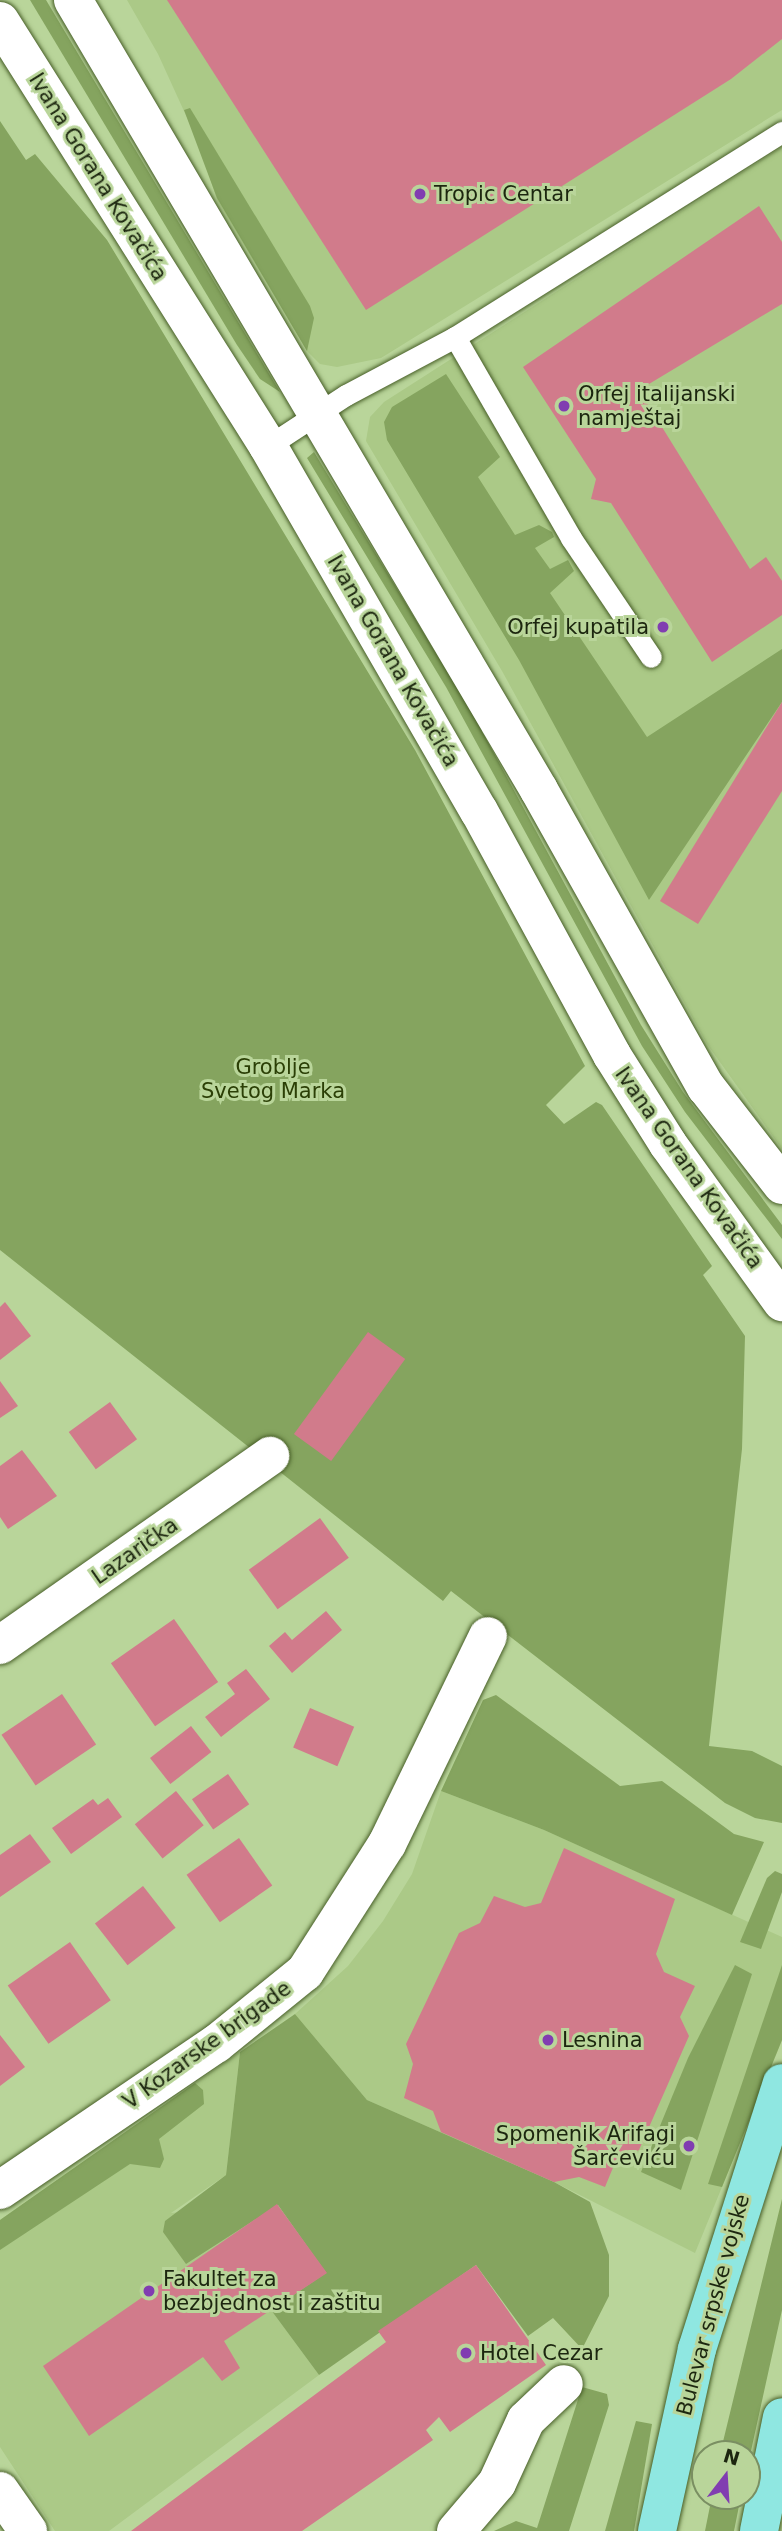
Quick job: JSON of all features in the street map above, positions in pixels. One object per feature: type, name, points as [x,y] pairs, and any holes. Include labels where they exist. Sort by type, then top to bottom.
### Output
[{"type":"main road","points":[[73,0],[314,415],[539,790],[706,1087],[782,1185]]},
{"type":"main road","name":"Ivana Gorana Kovačića","points":[[0,21],[268,446],[479,811],[612,1055],[668,1144],[782,1302]]},
{"type":"main road","name":"Lazarička","points":[[0,1645],[270,1456]]},
{"type":"main road","name":"V Kozarske brigade","points":[[0,2190],[216,2044],[305,1972],[387,1844],[488,1636]]},
{"type":"main road","name":"Bulevar srpske vojske","points":[[657,2531],[696,2349],[782,2083]]},
{"type":"main road","points":[[456,2531],[497,2483],[526,2420],[564,2384]]},
{"type":"main road","points":[[759,2531],[782,2417]]},
{"type":"main road","points":[[0,2491],[28,2531]]},
{"type":"lane","points":[[268,446],[314,415],[455,337],[782,132]]},
{"type":"lane","points":[[455,337],[571,538],[650,657]]},
{"type":"shaded area","name":"Tropic Centar","points":[[127,0],[782,0],[782,110],[381,358],[337,367],[320,364],[307,351],[217,200],[199,144],[158,54]]},
{"type":"shaded area","points":[[782,147],[782,1149],[707,1044],[502,671],[366,441],[370,417],[384,402]]},
{"type":"shaded area","points":[[441,1791],[544,1830],[782,1937],[782,2040],[695,2253],[554,2182],[367,2100],[295,2014],[348,1966],[383,1921],[412,1874]]},
{"type":"shaded area","name":"Fakultet za bezbjednost i zaštitu","points":[[240,2052],[226,2175],[171,2213],[277,2204],[327,2273],[271,2310],[319,2375],[109,2531],[55,2531],[0,2447],[0,2220]]},
{"type":"green space","points":[[30,0],[46,0],[280,392],[260,379],[237,345]]},
{"type":"green space","points":[[190,108],[310,306],[314,318],[307,351],[217,198],[184,110]]},
{"type":"green space","name":"Groblje Svetog Marka","points":[[0,121],[26,160],[35,154],[107,240],[415,750],[585,1066],[546,1105],[564,1124],[596,1102],[602,1105],[712,1266],[703,1275],[745,1336],[742,1449],[709,1746],[752,1751],[782,1766],[782,1823],[755,1818],[725,1803],[451,1591],[443,1601],[0,1250]]},
{"type":"green space","points":[[446,374],[500,457],[478,477],[515,535],[539,525],[552,532],[554,537],[535,548],[550,569],[568,560],[574,571],[550,593],[647,737],[782,649],[782,702],[649,900],[519,660],[387,440],[384,422],[392,407]]},
{"type":"green space","points":[[314,452],[471,711],[641,1025],[683,1092],[782,1225],[782,1239],[685,1112],[642,1046],[446,687],[307,458]]},
{"type":"green space","points":[[496,1695],[620,1786],[662,1781],[734,1834],[764,1842],[732,1915],[544,1830],[441,1791],[483,1700]]},
{"type":"green space","points":[[775,1871],[782,1874],[782,1892],[761,1949],[740,1942],[767,1878]]},
{"type":"green space","points":[[735,1965],[752,1974],[681,2190],[641,2172],[688,2058]]},
{"type":"green space","points":[[782,1965],[782,2040],[722,2187],[708,2184]]},
{"type":"green space","points":[[295,2014],[367,2100],[554,2182],[590,2202],[609,2255],[609,2296],[582,2349],[553,2318],[528,2336],[476,2265],[319,2375],[271,2310],[326,2273],[278,2205],[186,2264],[163,2232],[165,2221],[226,2175],[240,2052]]},
{"type":"green space","points":[[195,2083],[203,2090],[204,2104],[159,2139],[164,2159],[160,2168],[130,2164],[0,2250],[0,2220]]},
{"type":"green space","points":[[782,2199],[782,2310],[753,2440],[723,2440]]},
{"type":"green space","points":[[582,2387],[607,2394],[609,2405],[569,2531],[494,2531],[516,2521],[537,2528]]},
{"type":"green space","points":[[636,2421],[652,2424],[634,2531],[605,2531]]},
{"type":"green space","points":[[709,2510],[738,2510],[734,2531],[705,2531]]},
{"type":"building","name":"Tropic Centar","points":[[167,0],[782,0],[782,39],[731,79],[366,310]]},
{"type":"building","points":[[759,206],[782,242],[782,304],[639,390],[750,569],[766,557],[782,581],[782,615],[712,662],[611,503],[591,499],[596,479],[523,367]]},
{"type":"building","points":[[782,702],[782,791],[698,924],[660,901]]},
{"type":"building","points":[[5,1302],[31,1336],[0,1360],[0,1307]]},
{"type":"building","points":[[368,1332],[405,1359],[331,1461],[294,1434]]},
{"type":"building","points":[[0,1381],[18,1406],[0,1418]]},
{"type":"building","points":[[110,1402],[137,1439],[96,1469],[69,1432]]},
{"type":"building","points":[[22,1450],[57,1496],[8,1529],[0,1517],[0,1466]]},
{"type":"building","points":[[320,1518],[349,1558],[278,1609],[249,1570]]},
{"type":"building","points":[[326,1611],[342,1630],[292,1673],[269,1646],[285,1632],[292,1640]]},
{"type":"building","points":[[174,1619],[218,1682],[155,1726],[111,1663]]},
{"type":"building","points":[[246,1669],[270,1699],[221,1737],[205,1717],[235,1694],[227,1683]]},
{"type":"building","points":[[62,1694],[96,1745],[36,1785],[1,1735]]},
{"type":"building","points":[[310,1708],[354,1727],[337,1766],[293,1748]]},
{"type":"building","points":[[191,1726],[211,1752],[170,1784],[150,1758]]},
{"type":"building","points":[[228,1774],[249,1804],[213,1830],[192,1799]]},
{"type":"building","points":[[176,1791],[204,1825],[163,1859],[135,1824]]},
{"type":"building","points":[[108,1798],[122,1817],[71,1854],[52,1828],[93,1799],[98,1805]]},
{"type":"building","points":[[30,1834],[51,1862],[0,1897],[0,1855]]},
{"type":"building","points":[[239,1838],[272,1886],[220,1922],[187,1875]]},
{"type":"building","name":"Lesnina","points":[[564,1848],[675,1899],[656,1954],[664,1972],[695,1986],[680,2017],[689,2036],[639,2150],[617,2158],[605,2187],[579,2177],[554,2182],[441,2132],[433,2111],[404,2098],[413,2064],[406,2044],[459,1933],[480,1923],[494,1896],[525,1907],[541,1903]]},
{"type":"building","points":[[143,1886],[176,1928],[128,1965],[95,1924]]},
{"type":"building","points":[[70,1942],[111,2000],[48,2044],[8,1986]]},
{"type":"building","points":[[0,2035],[25,2067],[0,2086]]},
{"type":"building","points":[[277,2204],[327,2273],[224,2341],[240,2368],[222,2381],[203,2357],[89,2436],[43,2366]]},
{"type":"building","points":[[476,2265],[546,2365],[450,2432],[439,2417],[426,2430],[433,2440],[302,2531],[131,2531],[386,2342],[378,2331]]},
{"type":"place","name":"Tropic Centar","points":[[420,194]]},
{"type":"place","name":"Orfej italijanski namještaj","points":[[564,406]]},
{"type":"place","name":"Orfej kupatila","points":[[663,627]]},
{"type":"place","name":"Lesnina","points":[[548,2040]]},
{"type":"place","name":"Spomenik Arifagi Šarčeviću","points":[[689,2146]]},
{"type":"place","name":"Fakultet za bezbjednost i zaštitu","points":[[149,2291]]},
{"type":"place","name":"Hotel Cezar","points":[[466,2353]]}]
